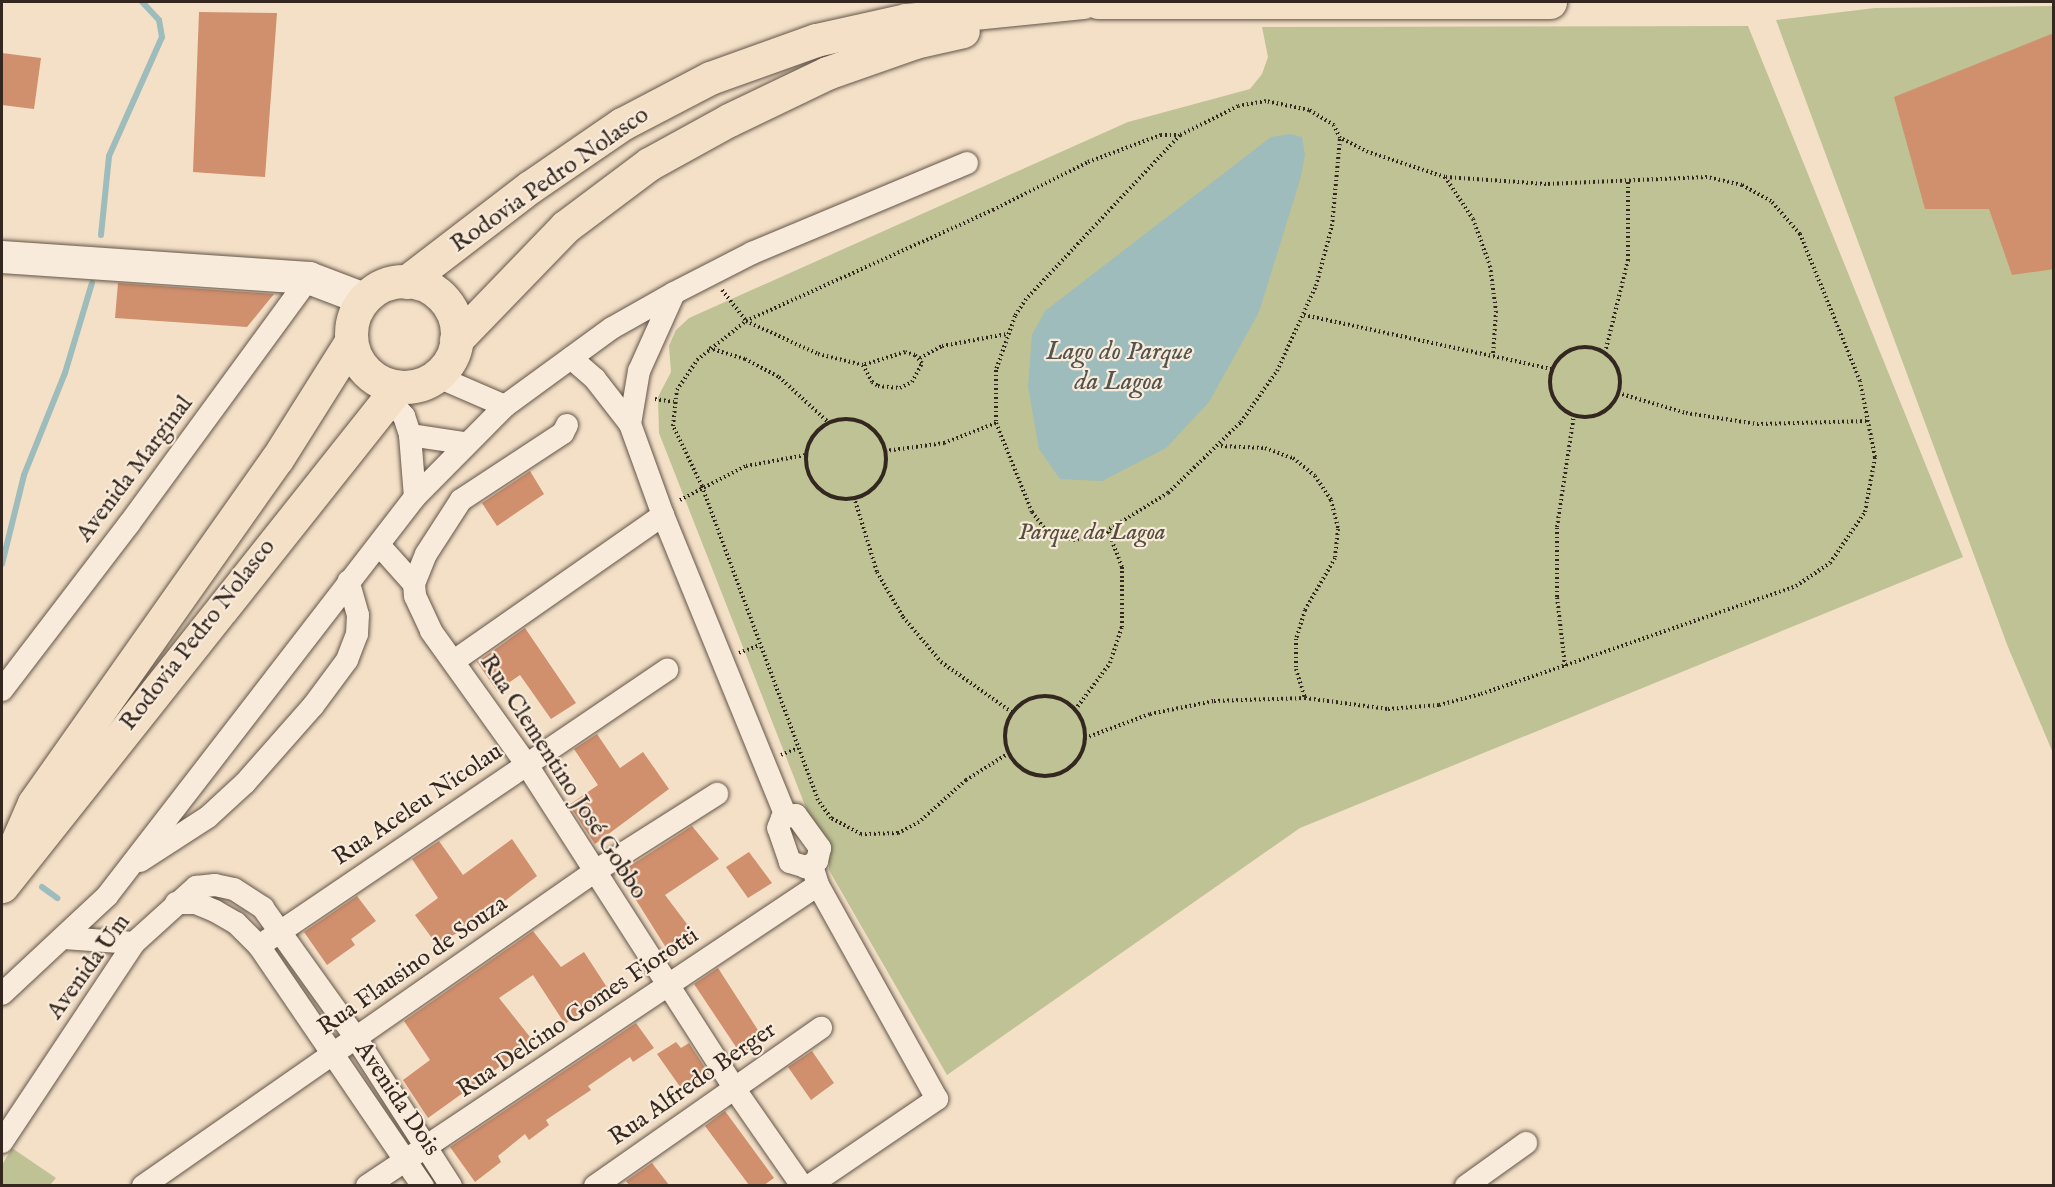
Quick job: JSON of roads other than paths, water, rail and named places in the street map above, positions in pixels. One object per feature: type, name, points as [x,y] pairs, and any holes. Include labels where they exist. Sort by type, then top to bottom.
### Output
[{"type":"highway","name":"Rodovia Pedro Nolasco","points":[[406,282],[530,187],[622,124],[710,78],[816,40],[906,20],[1084,2]]},
{"type":"highway","name":"Rodovia Pedro Nolasco","points":[[456,340],[565,226],[649,164],[729,120],[827,73],[915,42],[1084,2]]},
{"type":"highway","points":[[1098,2],[1550,2]]},
{"type":"highway","points":[[395,280],[406,282],[423,284],[447,300],[458,326],[454,354],[438,377],[393,393],[361,369],[350,344],[352,315],[369,292],[395,280]]},
{"type":"highway","name":"Rodovia Pedro Nolasco","points":[[2,876],[34,803],[278,459],[350,344]]},
{"type":"highway","name":"Rodovia Pedro Nolasco","points":[[2,886],[307,497],[393,393]]},
{"type":"street","points":[[2,994],[64,938],[131,866],[348,581],[380,545],[415,497],[464,443],[505,406],[571,358],[674,293],[752,253],[967,163]]},
{"type":"street","points":[[2,257],[309,278],[364,299]]},
{"type":"street","name":"Avenida Marginal","points":[[2,690],[129,524],[309,278]]},
{"type":"street","points":[[630,424],[639,371],[674,293]]},
{"type":"street","points":[[571,358],[595,379],[630,424],[663,514],[786,816],[801,818],[820,848],[815,875],[937,1099],[809,1185]]},
{"type":"street","points":[[438,377],[505,406]]},
{"type":"street","points":[[393,393],[410,435],[415,497]]},
{"type":"street","points":[[380,545],[414,584],[426,554],[461,500],[563,433],[567,425]]},
{"type":"street","points":[[410,435],[464,443]]},
{"type":"street","points":[[454,661],[663,514]]},
{"type":"street","points":[[131,866],[208,817],[245,783],[313,706],[347,660],[357,634],[357,615],[348,581]]},
{"type":"street","name":"Rua Clementino José Gobbo","points":[[414,584],[421,614],[527,765],[734,1088],[802,1185]]},
{"type":"street","name":"Rua Aceleu Nicolau","points":[[259,946],[279,930],[667,670]]},
{"type":"street","name":"Rua Flausino de Souza","points":[[143,1185],[594,872],[717,794]]},
{"type":"street","name":"Rua Delcino Gomes Fiorotti","points":[[368,1185],[667,985],[815,875]]},
{"type":"street","name":"Avenida Um","points":[[2,1142],[134,944],[196,887],[215,885],[234,889],[263,908],[279,930]]},
{"type":"street","name":"Avenida Dois","points":[[176,903],[196,903],[215,911],[236,923],[259,946],[334,1054],[416,1154],[451,1185]]},
{"type":"street","name":"Avenida Dois","points":[[279,930],[356,1038],[416,1154],[423,1185]]},
{"type":"street","points":[[64,938],[134,944]]},
{"type":"street","name":"Rua Alfredo Berger","points":[[595,1185],[821,1028]]},
{"type":"street","points":[[1466,1185],[1526,1143]]},
{"type":"water","name":"Lago do Parque da Lagoa","points":[[1290,134],[1302,137],[1305,155],[1300,180],[1259,312],[1209,402],[1166,448],[1102,481],[1060,479],[1039,449],[1028,386],[1032,335],[1045,311],[1271,137]]},
{"type":"waterway","points":[[101,235],[109,156],[162,37],[159,20],[142,2]]},
{"type":"waterway","points":[[2,564],[24,475],[65,373],[92,283]]},
{"type":"waterway","points":[[42,887],[57,898]]},
{"type":"park label","name":"Parque da Lagoa","points":[[1092,533]]}]
